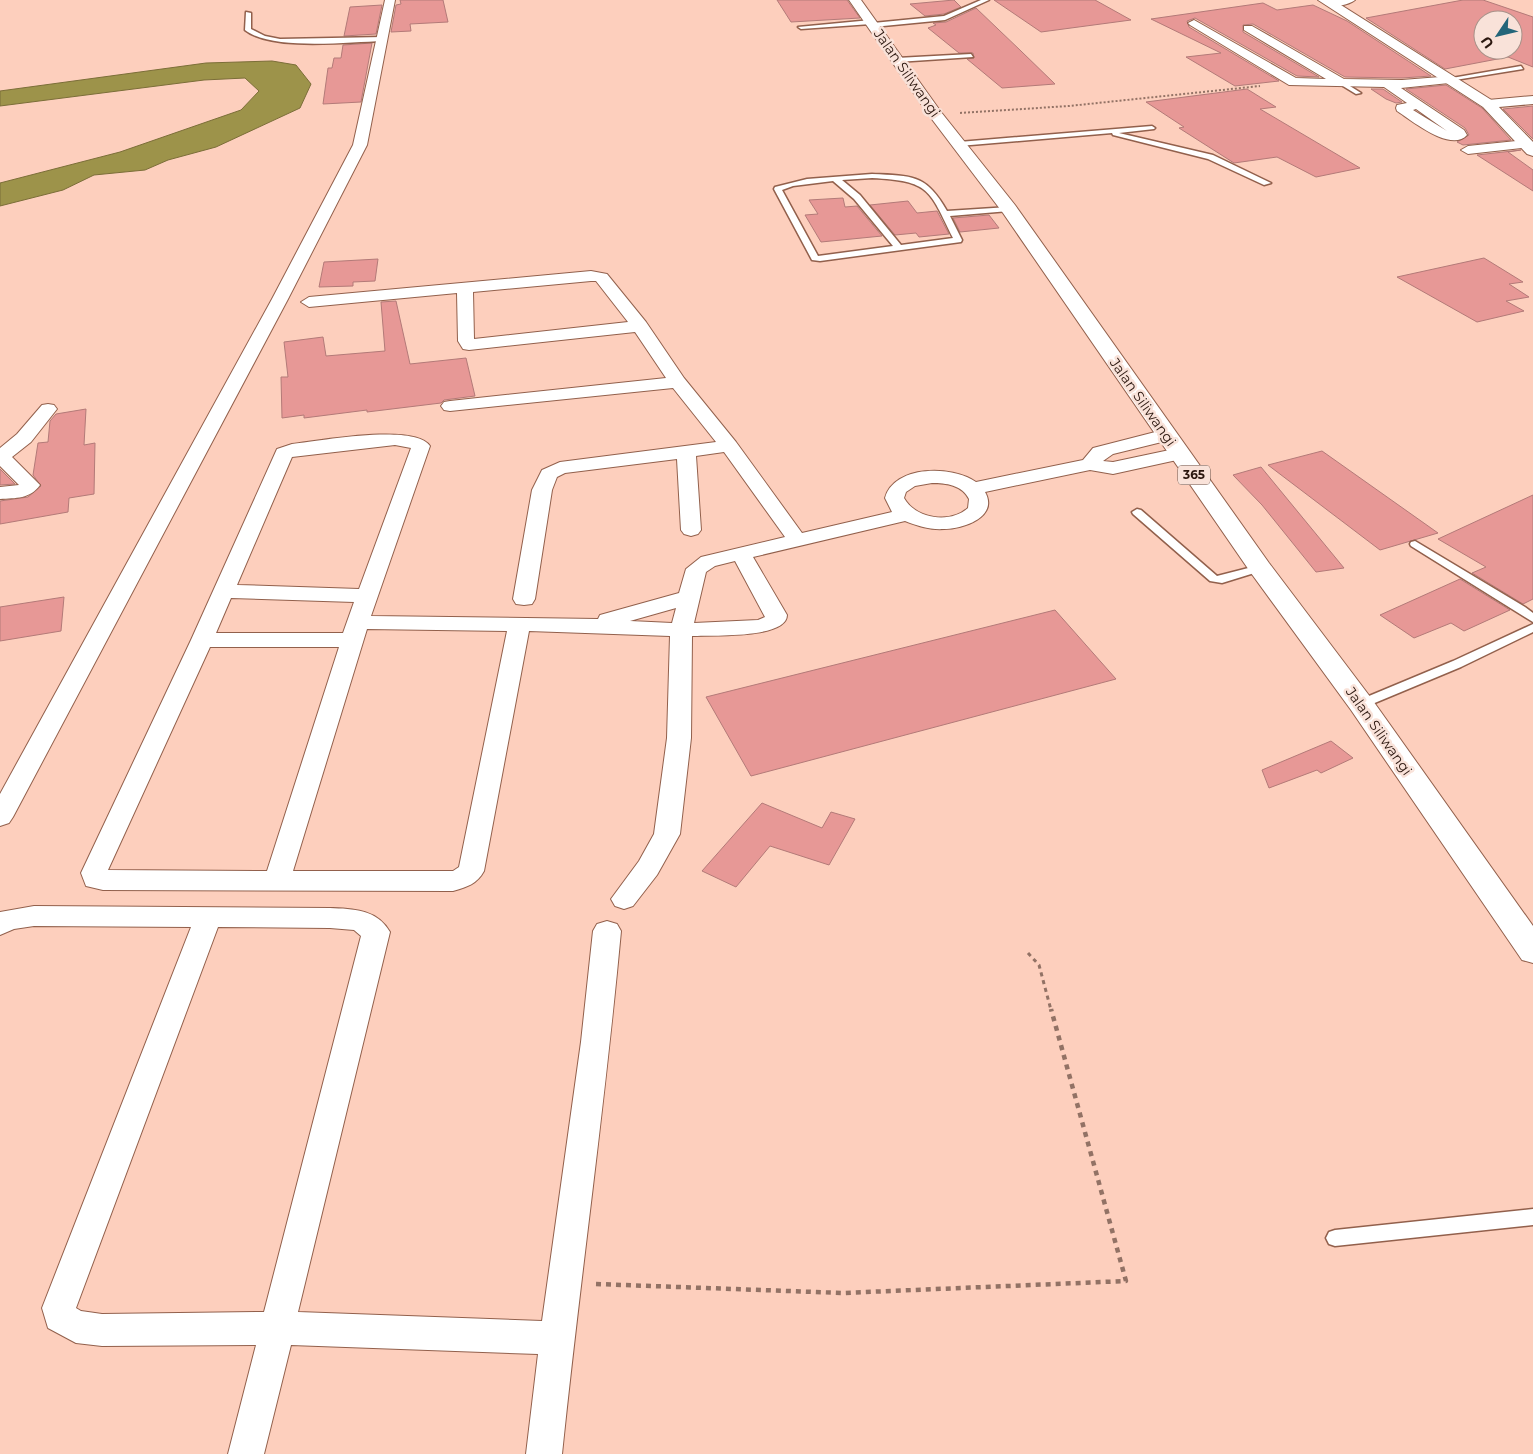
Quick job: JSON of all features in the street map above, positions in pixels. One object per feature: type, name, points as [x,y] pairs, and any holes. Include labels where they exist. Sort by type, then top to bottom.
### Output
[{"type":"main road","name":"Jalan Siliwangi","points":[[855,0],[936,115],[1009,209],[1260,568],[1361,704],[1533,951]]},
{"type":"main road","points":[[1327,1],[1488,104],[1529,147]]},
{"type":"street","points":[[0,817],[280,299],[360,145],[390,0]]},
{"type":"street","points":[[1327,1],[1350,0]]},
{"type":"street","points":[[1194,23],[1293,82],[1386,83],[1449,80]]},
{"type":"street","points":[[1248,28],[1340,82]]},
{"type":"street","points":[[1386,83],[1418,105]]},
{"type":"street","points":[[1488,104],[1533,100]]},
{"type":"street","points":[[1468,150],[1529,147]]},
{"type":"street","points":[[309,302],[591,276],[601,277],[640,326],[678,382],[729,446],[797,540]]},
{"type":"street","points":[[465,288],[466,341],[470,345],[640,326]]},
{"type":"street","points":[[450,406],[678,382]]},
{"type":"street","points":[[0,493],[21,492],[28,488],[30,484],[0,457],[24,438],[48,409]]},
{"type":"street","points":[[1090,464],[1100,452],[1167,435]]},
{"type":"street","points":[[277,881],[355,631],[421,446],[408,440],[395,439],[292,450],[284,453],[202,640],[94,877],[103,880],[277,881],[453,881],[468,875],[471,871],[519,624]]},
{"type":"street","points":[[524,599],[542,490],[549,474],[560,468],[574,465],[729,446]]},
{"type":"street","points":[[686,452],[689,474],[691,530]]},
{"type":"street","points":[[973,489],[1090,464],[1113,468],[1180,454]]},
{"type":"street","points":[[942,477],[960,481],[973,489],[979,499],[977,510],[960,521],[931,523],[906,515],[896,505],[894,495],[901,485],[915,479],[942,477]]},
{"type":"street","points":[[624,899],[648,868],[667,834],[679,738],[680,630],[696,569],[699,565],[741,553],[906,515]]},
{"type":"street","points":[[202,640],[519,624],[590,625],[680,630],[762,626],[776,620],[776,615],[741,553]]},
{"type":"street","points":[[223,591],[367,596]]},
{"type":"street","points":[[590,625],[689,597]]},
{"type":"street","points":[[0,925],[6,920],[34,916],[360,920],[376,932],[246,1454]]},
{"type":"street","points":[[208,918],[59,1308],[60,1317],[76,1327],[102,1330],[276,1328],[556,1338]]},
{"type":"street","points":[[544,1454],[562,1283],[596,1042],[607,931]]},
{"type":"lane","points":[[801,27],[946,18],[986,0]]},
{"type":"lane","points":[[248,12],[246,22],[248,30],[268,39],[383,38]]},
{"type":"lane","points":[[897,60],[971,56]]},
{"type":"lane","points":[[1449,80],[1521,68]]},
{"type":"lane","points":[[1340,82],[1358,93]]},
{"type":"lane","points":[[959,144],[1152,128]]},
{"type":"lane","points":[[1106,132],[1210,157],[1266,183]]},
{"type":"lane","points":[[870,176],[910,181],[926,187],[946,214],[958,240],[827,260],[814,258],[778,189],[787,184],[870,176]]},
{"type":"lane","points":[[836,179],[857,198],[899,248]]},
{"type":"lane","points":[[946,214],[1009,209]]},
{"type":"lane","points":[[1137,512],[1214,579],[1222,580],[1260,568]]},
{"type":"lane","points":[[1415,544],[1521,609],[1533,619]]},
{"type":"lane","points":[[1361,704],[1457,664],[1533,628]]},
{"type":"lane","points":[[1335,1238],[1533,1217]]},
{"type":"path","points":[[936,115],[1078,105],[1293,82]]},
{"type":"path","points":[[562,1283],[843,1294],[1126,1280],[1039,965],[1028,953]]},
{"type":"shaded area","points":[[272,61],[296,65],[311,84],[300,108],[216,147],[168,160],[145,170],[94,175],[63,190],[0,206],[0,183],[120,152],[241,110],[259,91],[245,78],[204,80],[0,106],[0,91],[206,63]]},
{"type":"building","points":[[400,0],[443,0],[448,22],[410,24],[411,31],[391,32],[396,5],[401,4]]},
{"type":"building","points":[[777,0],[847,0],[860,18],[791,22]]},
{"type":"building","points":[[954,0],[961,7],[944,14],[925,16],[910,4]]},
{"type":"building","points":[[994,0],[1095,0],[1131,20],[1041,32]]},
{"type":"building","points":[[1463,0],[1483,0],[1512,10],[1473,10],[1473,60],[1492,60],[1445,69],[1366,18]]},
{"type":"building","points":[[1263,3],[1277,10],[1313,5],[1347,21],[1431,76],[1402,78],[1345,77],[1253,24],[1243,25],[1243,32],[1319,77],[1297,76],[1195,18],[1187,21],[1189,27],[1279,81],[1235,86],[1186,57],[1221,53],[1151,19]]},
{"type":"building","points":[[382,5],[376,34],[344,36],[350,7]]},
{"type":"building","points":[[976,8],[1055,84],[1002,88],[967,59],[974,58],[973,53],[959,53],[928,28],[936,25],[933,23],[946,22]]},
{"type":"building","points":[[1523,14],[1533,17],[1533,67],[1516,60],[1523,60]]},
{"type":"building","points":[[372,43],[361,102],[323,104],[328,68],[332,68],[334,58],[341,58],[343,45]]},
{"type":"building","points":[[1446,85],[1482,108],[1511,140],[1463,145],[1457,142],[1469,135],[1465,128],[1406,89]]},
{"type":"building","points":[[1247,89],[1276,107],[1260,109],[1360,168],[1316,177],[1277,157],[1234,163],[1179,128],[1184,127],[1146,102]]},
{"type":"building","points":[[1371,89],[1383,89],[1402,102],[1396,103],[1386,99]]},
{"type":"building","points":[[1533,106],[1533,139],[1503,109]]},
{"type":"building","points":[[1521,150],[1508,152],[1533,170],[1533,191],[1477,155]]},
{"type":"building","points":[[843,198],[845,207],[857,206],[882,236],[821,242],[805,215],[818,214],[809,200]]},
{"type":"building","points":[[908,201],[917,213],[937,211],[949,234],[919,237],[916,233],[895,235],[870,205]]},
{"type":"building","points":[[989,215],[999,228],[960,232],[953,218]]},
{"type":"building","points":[[1484,258],[1523,282],[1509,284],[1529,297],[1506,301],[1524,311],[1477,322],[1397,277]]},
{"type":"building","points":[[378,259],[375,281],[353,282],[353,286],[319,287],[324,262]]},
{"type":"building","points":[[396,301],[410,364],[466,358],[475,396],[444,400],[441,403],[367,412],[367,410],[304,418],[304,415],[282,418],[281,377],[288,377],[284,342],[323,337],[326,356],[385,351],[381,302]]},
{"type":"building","points":[[86,409],[84,445],[95,443],[94,494],[69,498],[68,512],[0,524],[0,501],[28,497],[41,486],[33,475],[38,443],[48,442],[50,421],[56,414]]},
{"type":"building","points":[[1322,451],[1438,533],[1380,550],[1268,465]]},
{"type":"building","points":[[1261,467],[1344,568],[1316,572],[1262,505],[1233,475]]},
{"type":"building","points":[[0,469],[15,484],[0,485]]},
{"type":"building","points":[[1533,495],[1533,599],[1523,604],[1472,573],[1486,567],[1438,539]]},
{"type":"building","points":[[1460,579],[1510,610],[1464,631],[1451,623],[1414,638],[1380,615]]},
{"type":"building","points":[[64,597],[61,631],[0,641],[0,607]]},
{"type":"building","points":[[1055,610],[1116,679],[751,776],[706,697]]},
{"type":"building","points":[[1331,741],[1353,758],[1321,773],[1317,770],[1269,788],[1262,770]]},
{"type":"building","points":[[762,803],[822,828],[831,812],[855,819],[829,865],[770,846],[736,887],[702,871]]}]
